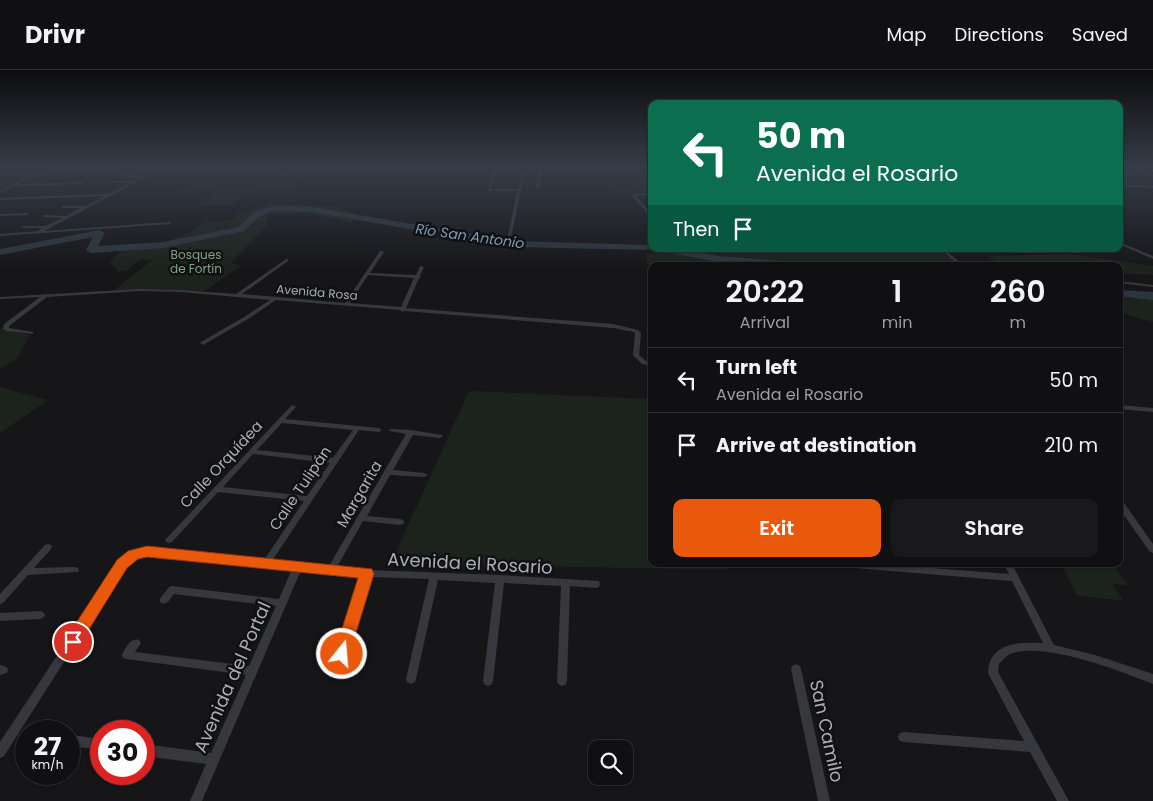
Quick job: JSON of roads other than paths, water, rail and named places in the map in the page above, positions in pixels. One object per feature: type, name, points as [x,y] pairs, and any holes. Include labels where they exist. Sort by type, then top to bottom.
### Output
[{"type":"street","points":[[35,233],[98,201]]},
{"type":"street","points":[[510,236],[517,201]]},
{"type":"street","points":[[640,201],[648,215]]},
{"type":"street","points":[[63,207],[86,207]]},
{"type":"street","points":[[0,215],[26,214]]},
{"type":"street","points":[[44,216],[67,217]]},
{"type":"street","points":[[0,235],[169,223]]},
{"type":"street","points":[[23,227],[48,227]]},
{"type":"street","points":[[1123,245],[1153,258]]},
{"type":"street","points":[[346,305],[382,252]]},
{"type":"street","points":[[946,252],[957,262]]},
{"type":"street","points":[[238,295],[286,260]]},
{"type":"street","points":[[402,310],[422,267]]},
{"type":"street","points":[[367,274],[419,277]]},
{"type":"street","points":[[1123,282],[1153,286]]},
{"type":"street","name":"Avenida Rosa","points":[[1,299],[140,290],[238,295],[613,326],[633,329],[638,333],[636,355],[639,360],[648,363]]},
{"type":"street","points":[[31,333],[6,329],[6,325],[46,296]]},
{"type":"street","points":[[203,343],[274,299]]},
{"type":"street","name":"Calle Orquídea","points":[[169,540],[293,407]]},
{"type":"street","points":[[1123,407],[1153,410]]},
{"type":"street","points":[[281,421],[379,430]]},
{"type":"street","name":"Calle Tulipán","points":[[266,563],[357,428]]},
{"type":"street","points":[[392,430],[440,436]]},
{"type":"street","name":"Margarita","points":[[331,570],[411,432]]},
{"type":"street","points":[[252,452],[335,461]]},
{"type":"street","points":[[388,472],[424,475]]},
{"type":"street","points":[[217,489],[309,499]]},
{"type":"street","points":[[1123,508],[1153,550]]},
{"type":"street","points":[[361,518],[400,522]]},
{"type":"street","points":[[0,600],[48,547]]},
{"type":"street","name":"Avenida el Rosario","points":[[0,752],[122,564],[133,555],[147,552],[367,574],[596,584]]},
{"type":"street","name":"Avenida del Portal","points":[[196,801],[298,566]]},
{"type":"street","points":[[880,567],[1015,578]]},
{"type":"street","points":[[1010,567],[1051,649]]},
{"type":"street","points":[[26,572],[75,570]]},
{"type":"street","points":[[337,670],[367,574]]},
{"type":"street","points":[[411,679],[434,576]]},
{"type":"street","points":[[488,681],[500,579]]},
{"type":"street","points":[[562,681],[566,584]]},
{"type":"street","points":[[164,600],[172,590],[282,603]]},
{"type":"street","points":[[0,617],[40,615]]},
{"type":"street","points":[[136,643],[127,655],[252,671]]},
{"type":"street","points":[[1063,801],[992,673],[995,660],[1014,648],[1028,646],[1091,658],[1153,679]]},
{"type":"street","name":"San Camilo","points":[[796,669],[824,801]]},
{"type":"street","points":[[904,737],[1034,747]]},
{"type":"street","points":[[155,751],[214,758]]},
{"type":"waterway","name":"Río San Antonio","points":[[0,252],[100,233],[91,250],[164,245],[241,229],[251,218],[259,213],[277,208],[312,210],[513,244],[648,248]]},
{"type":"waterway","name":"Río San Antonio","points":[[676,252],[718,259],[757,262]]},
{"type":"waterway","name":"Río San Antonio","points":[[1123,293],[1153,296]]},
{"type":"park label","name":"Bosques de Fortín","points":[[196,261]]}]
